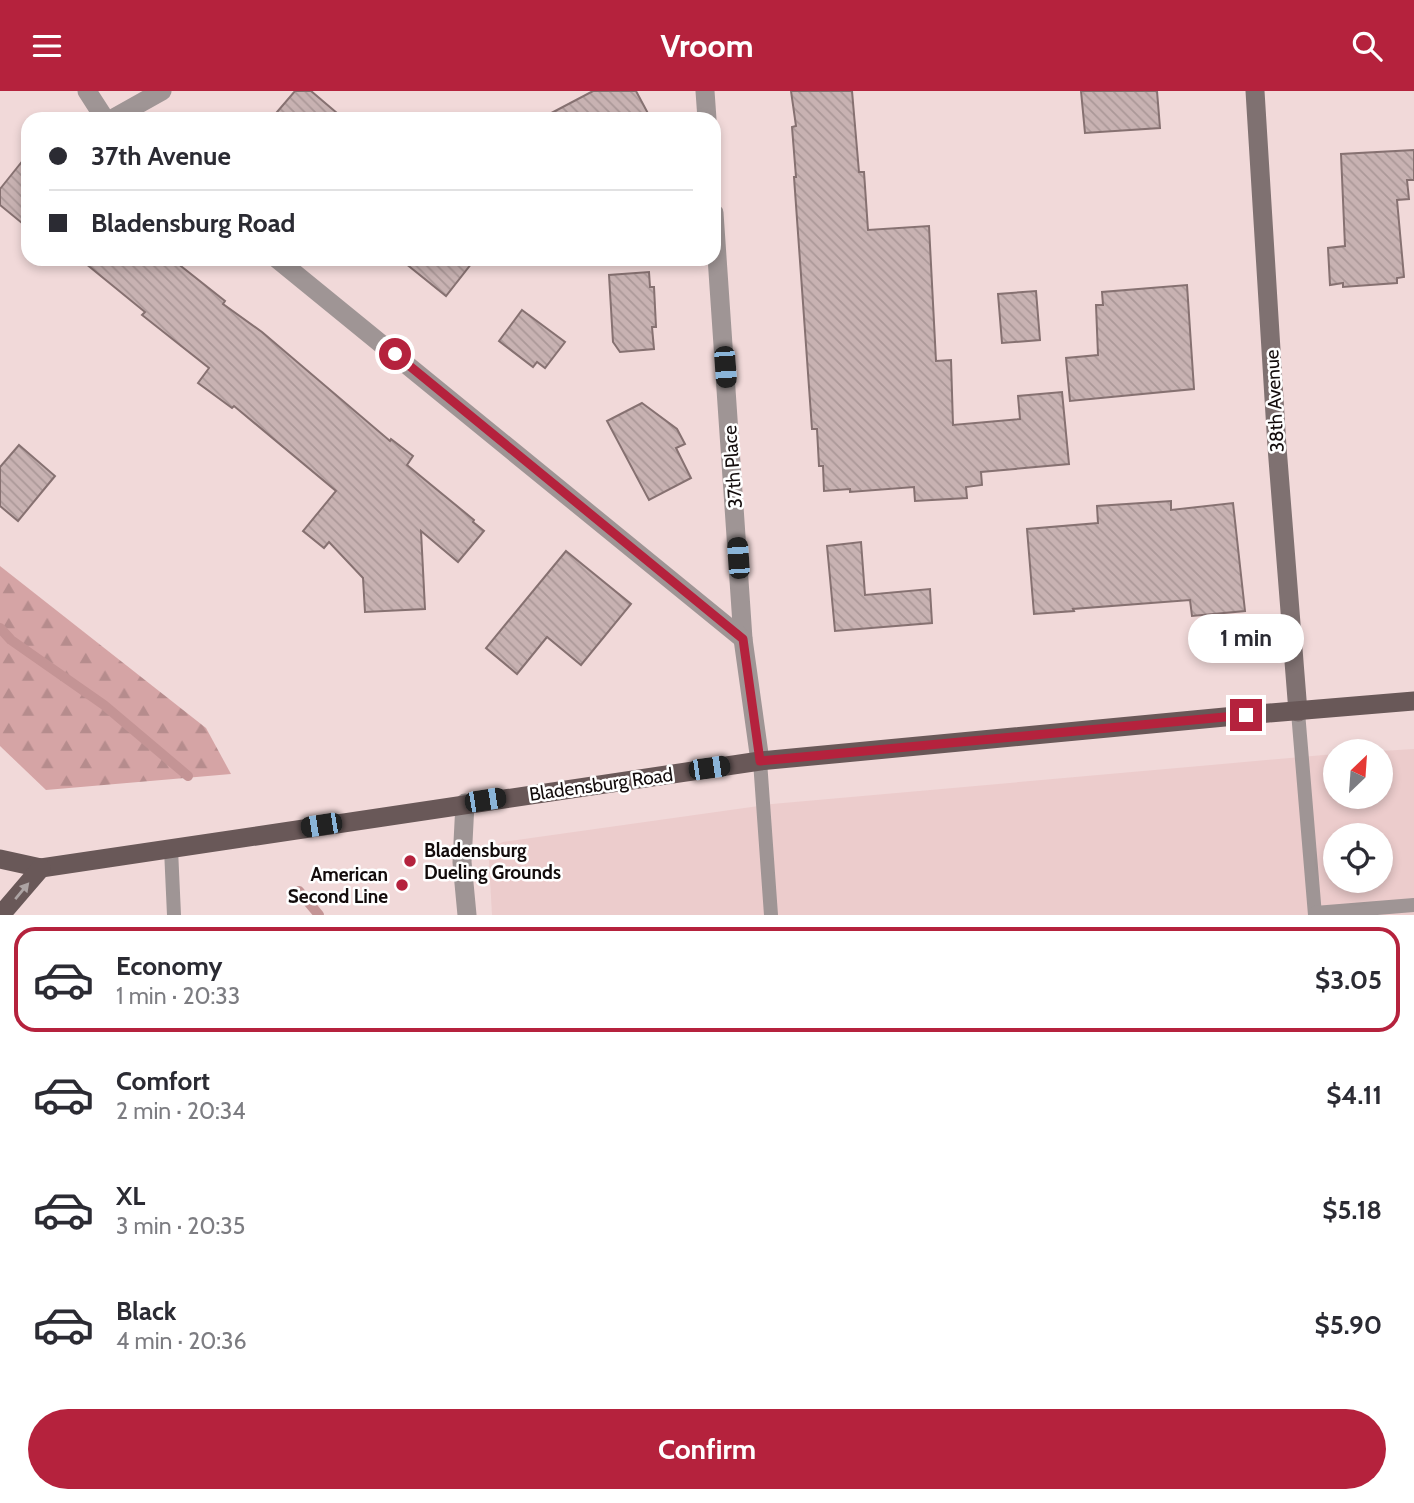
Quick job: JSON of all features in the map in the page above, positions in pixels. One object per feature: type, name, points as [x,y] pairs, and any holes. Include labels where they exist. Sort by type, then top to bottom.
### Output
[{"type":"main road","name":"38th Avenue","points":[[1255,91],[1277,447],[1298,712]]},
{"type":"main road","name":"Bladensburg Road","points":[[0,859],[41,867],[760,761],[1414,701]]},
{"type":"main road","points":[[0,912],[5,910],[41,867]]},
{"type":"street","points":[[87,91],[100,112]]},
{"type":"street","points":[[124,112],[162,91]]},
{"type":"street","points":[[705,91],[706,112]]},
{"type":"street","points":[[286,266],[743,639]]},
{"type":"street","name":"37th Place","points":[[718,266],[743,639],[760,761]]},
{"type":"street","points":[[465,803],[462,862],[467,915]]},
{"type":"lane","points":[[1298,712],[1315,914],[1414,905]]},
{"type":"lane","points":[[760,761],[771,915]]},
{"type":"lane","points":[[171,849],[174,915]]},
{"type":"shaded area","points":[[1414,749],[1414,915],[492,915],[489,861],[494,846],[503,842],[772,804],[1323,755],[1323,809],[1393,809],[1393,750]]},
{"type":"green space","points":[[0,566],[206,728],[231,774],[46,790],[0,746]]},
{"type":"building","points":[[295,91],[311,91],[336,112],[277,112]]},
{"type":"building","points":[[593,91],[636,91],[647,112],[553,112]]},
{"type":"building","points":[[791,91],[852,91],[859,172],[864,172],[868,230],[929,226],[936,361],[951,360],[953,425],[1020,419],[1018,396],[1062,392],[1069,464],[981,472],[982,485],[966,487],[967,498],[915,501],[914,487],[850,492],[850,489],[824,491],[823,466],[819,466],[817,429],[812,429],[794,177],[792,127],[796,126]]},
{"type":"building","points":[[1081,91],[1157,91],[1160,128],[1085,133]]},
{"type":"building","points":[[1414,150],[1414,180],[1407,180],[1409,199],[1397,200],[1404,277],[1397,278],[1397,283],[1343,287],[1343,283],[1330,285],[1328,248],[1345,246],[1341,154]]},
{"type":"building","points":[[21,163],[21,222],[0,205],[0,189]]},
{"type":"building","points":[[89,266],[181,266],[390,441],[391,439],[413,456],[407,465],[474,520],[484,531],[458,562],[421,531],[425,609],[365,612],[363,578],[329,542],[324,548],[303,531],[336,491],[234,406],[232,408],[198,383],[209,368],[142,315],[145,312]]},
{"type":"building","points":[[409,266],[470,266],[446,296]]},
{"type":"building","points":[[649,272],[650,287],[654,287],[654,349],[620,352],[613,342],[609,275]]},
{"type":"building","points":[[1187,285],[1194,389],[1070,401],[1066,358],[1098,355],[1096,305],[1103,305],[1102,292]]},
{"type":"building","points":[[1036,291],[1040,340],[1002,343],[998,294]]},
{"type":"building","points":[[522,310],[565,342],[545,368],[537,362],[533,367],[499,341]]},
{"type":"building","points":[[642,403],[677,429],[685,444],[676,448],[691,478],[649,500],[607,421]]},
{"type":"building","points":[[19,445],[55,476],[18,521],[0,506],[0,467]]},
{"type":"building","points":[[1171,501],[1171,510],[1233,503],[1245,611],[1192,616],[1190,600],[1034,614],[1027,529],[1098,523],[1097,506]]},
{"type":"building","points":[[861,542],[865,595],[930,589],[932,623],[835,631],[827,546]]},
{"type":"building","points":[[566,551],[631,604],[581,665],[547,637],[517,674],[486,648]]},
{"type":"waterway","points":[[0,628],[11,640],[104,705],[188,776]]},
{"type":"waterway","points":[[299,891],[319,915]]},
{"type":"place","name":"Bladensburg Dueling Grounds","points":[[410,861]]},
{"type":"place","name":"American Second Line","points":[[402,885]]},
{"type":"route","points":[[395,354],[743,639],[760,761],[1246,715]]}]
